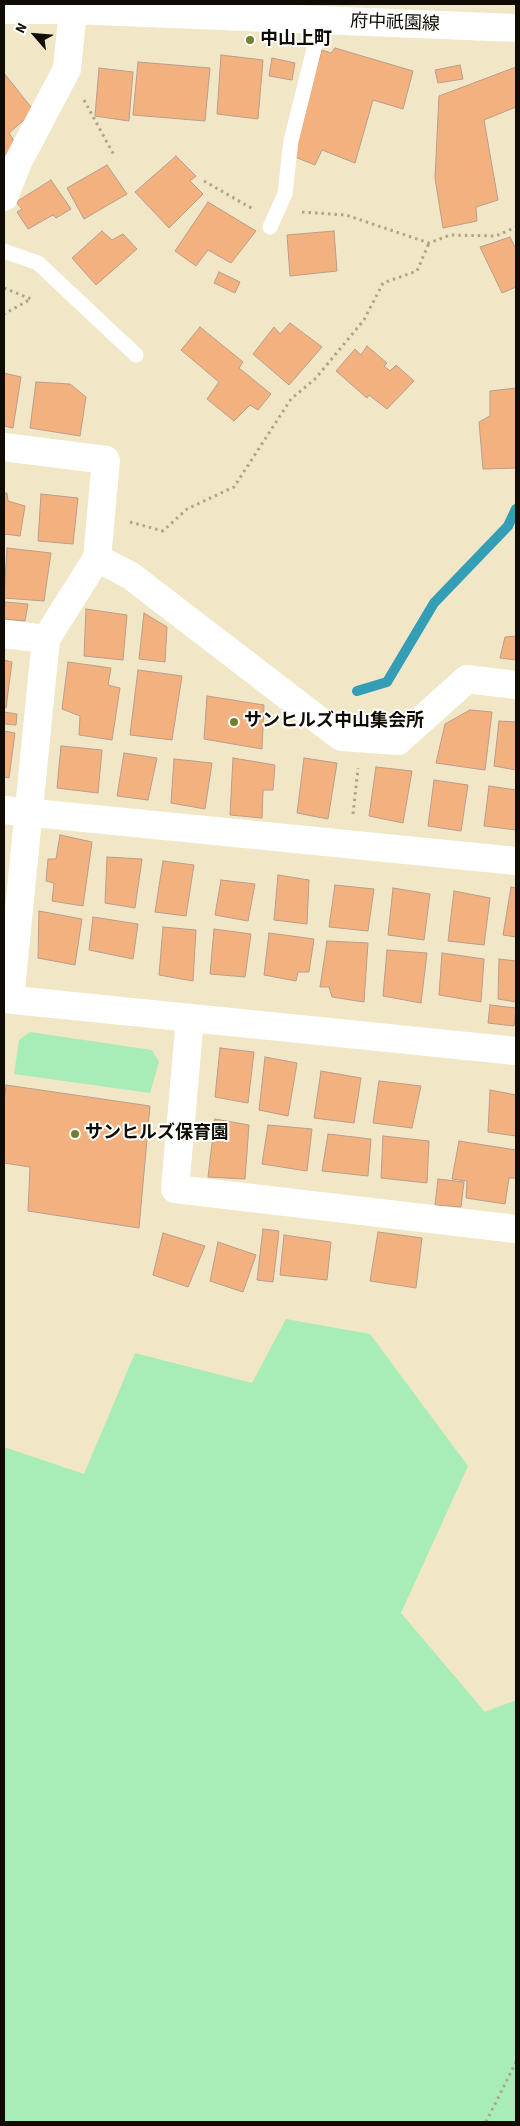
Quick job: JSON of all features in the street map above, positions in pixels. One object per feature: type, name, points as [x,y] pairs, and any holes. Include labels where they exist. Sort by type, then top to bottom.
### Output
[{"type":"street","name":"府中祇園線","points":[[4,10],[206,10],[321,20],[516,28]]},
{"type":"street","points":[[4,197],[18,162],[67,69],[73,10]]},
{"type":"street","points":[[4,447],[106,460],[97,558],[46,639],[16,811],[7,999],[516,1051]]},
{"type":"street","points":[[97,558],[131,576],[341,737],[398,742],[467,680],[516,685]]},
{"type":"street","points":[[4,634],[46,639]]},
{"type":"street","points":[[16,811],[516,861]]},
{"type":"street","points":[[190,1018],[175,1188],[516,1229]]},
{"type":"lane","points":[[273,219],[285,194],[291,141],[321,20]]},
{"type":"lane","points":[[4,251],[38,262],[136,355]]},
{"type":"path","points":[[67,69],[116,156]]},
{"type":"path","points":[[204,182],[273,219],[346,215],[429,243],[450,235],[496,236],[516,228]]},
{"type":"path","points":[[163,531],[187,509],[234,487],[291,399],[315,379],[364,320],[383,283],[417,271],[429,243]]},
{"type":"path","points":[[4,288],[31,299],[4,314]]},
{"type":"path","points":[[350,845],[360,738]]},
{"type":"path","points":[[486,2122],[516,2062]]},
{"type":"green space","points":[[30,1032],[152,1050],[159,1062],[150,1093],[14,1074],[19,1040]]},
{"type":"green space","points":[[286,1319],[370,1334],[468,1466],[401,1613],[485,1712],[516,1700],[516,2122],[4,2122],[4,1447],[84,1474],[135,1353],[252,1383]]},
{"type":"building","points":[[335,48],[413,71],[403,109],[373,100],[355,163],[322,150],[315,165],[295,157],[298,129],[322,50],[331,53]]},
{"type":"building","points":[[221,55],[263,60],[258,119],[217,114]]},
{"type":"building","points":[[272,58],[295,63],[292,80],[269,76]]},
{"type":"building","points":[[138,62],[210,68],[205,121],[133,115]]},
{"type":"building","points":[[460,65],[463,79],[438,83],[435,70]]},
{"type":"building","points":[[516,67],[516,107],[484,120],[498,200],[476,207],[477,221],[443,228],[435,178],[439,96]]},
{"type":"building","points":[[99,68],[133,72],[129,121],[95,116]]},
{"type":"building","points":[[4,73],[34,111],[9,133],[19,149],[4,161]]},
{"type":"building","points":[[176,156],[196,176],[190,181],[203,194],[169,228],[135,192]]},
{"type":"building","points":[[107,165],[127,194],[84,219],[67,188]]},
{"type":"building","points":[[51,180],[71,209],[56,218],[53,215],[28,229],[17,212],[22,209],[16,202]]},
{"type":"building","points":[[208,202],[256,231],[231,263],[208,250],[196,266],[175,251]]},
{"type":"building","points":[[102,231],[112,240],[123,234],[137,249],[96,285],[72,258]]},
{"type":"building","points":[[334,231],[337,271],[290,276],[287,235]]},
{"type":"building","points":[[510,237],[516,249],[516,287],[502,293],[480,247]]},
{"type":"building","points":[[219,272],[240,282],[235,293],[214,283]]},
{"type":"building","points":[[290,323],[322,347],[289,385],[253,354],[274,327],[280,334]]},
{"type":"building","points":[[200,327],[243,362],[239,368],[271,394],[258,410],[250,405],[234,421],[207,399],[219,382],[181,350]]},
{"type":"building","points":[[367,346],[387,363],[384,366],[390,371],[396,365],[414,381],[387,409],[369,395],[367,398],[336,371],[355,349],[361,355]]},
{"type":"building","points":[[4,373],[21,377],[13,428],[4,426]]},
{"type":"building","points":[[36,382],[70,384],[86,397],[80,436],[30,428]]},
{"type":"building","points":[[516,388],[516,468],[483,469],[479,422],[490,416],[490,391]]},
{"type":"building","points":[[4,493],[7,493],[8,501],[25,506],[20,536],[4,534]]},
{"type":"building","points":[[41,494],[78,498],[73,544],[38,541]]},
{"type":"building","points":[[7,548],[51,553],[44,601],[4,598]]},
{"type":"building","points":[[5,602],[28,604],[25,621],[4,619]]},
{"type":"building","points":[[86,609],[127,615],[123,660],[84,656]]},
{"type":"building","points":[[144,613],[167,627],[165,662],[139,659]]},
{"type":"building","points":[[516,636],[516,660],[500,658],[505,637]]},
{"type":"building","points":[[4,660],[12,662],[6,708],[4,707]]},
{"type":"building","points":[[68,662],[111,668],[108,685],[120,688],[112,740],[79,735],[80,716],[62,709]]},
{"type":"building","points":[[138,670],[182,676],[172,740],[130,735]]},
{"type":"building","name":"サンヒルズ中山集会所","points":[[207,696],[264,705],[262,749],[204,739]]},
{"type":"building","points":[[470,710],[492,712],[485,770],[436,763],[445,724]]},
{"type":"building","points":[[4,712],[17,714],[16,725],[4,724]]},
{"type":"building","points":[[499,721],[516,722],[516,770],[494,766]]},
{"type":"building","points":[[4,731],[15,733],[9,778],[4,777]]},
{"type":"building","points":[[61,746],[102,750],[98,793],[57,788]]},
{"type":"building","points":[[124,753],[157,758],[148,800],[117,796]]},
{"type":"building","points":[[233,758],[275,765],[273,790],[263,790],[262,818],[230,815]]},
{"type":"building","points":[[304,758],[337,763],[328,819],[297,813]]},
{"type":"building","points":[[174,759],[212,763],[205,809],[171,803]]},
{"type":"building","points":[[376,767],[412,771],[403,823],[369,816]]},
{"type":"building","points":[[434,780],[468,785],[461,831],[428,826]]},
{"type":"building","points":[[489,786],[516,790],[516,830],[484,826]]},
{"type":"building","points":[[60,835],[92,842],[83,906],[52,901],[54,883],[46,881],[48,859],[56,859]]},
{"type":"building","points":[[107,857],[142,859],[135,908],[105,903]]},
{"type":"building","points":[[163,861],[194,865],[186,916],[155,912]]},
{"type":"building","points":[[278,875],[309,880],[307,924],[274,920]]},
{"type":"building","points":[[221,880],[255,884],[248,921],[215,915]]},
{"type":"building","points":[[335,885],[374,889],[368,931],[329,927]]},
{"type":"building","points":[[511,887],[516,888],[516,937],[503,935]]},
{"type":"building","points":[[393,888],[430,894],[424,940],[388,935]]},
{"type":"building","points":[[454,891],[490,898],[484,945],[448,941]]},
{"type":"building","points":[[39,911],[82,919],[75,965],[38,958]]},
{"type":"building","points":[[93,917],[138,924],[133,959],[89,950]]},
{"type":"building","points":[[163,927],[196,930],[193,981],[159,975]]},
{"type":"building","points":[[214,929],[251,934],[245,977],[210,974]]},
{"type":"building","points":[[269,933],[314,939],[309,972],[298,972],[296,981],[264,975]]},
{"type":"building","points":[[327,941],[368,943],[364,1002],[332,997],[329,987],[320,987]]},
{"type":"building","points":[[387,950],[427,953],[421,1003],[383,996]]},
{"type":"building","points":[[442,953],[484,959],[481,1002],[439,995]]},
{"type":"building","points":[[499,959],[516,961],[516,1002],[498,999]]},
{"type":"building","points":[[490,1005],[516,1008],[514,1026],[488,1023]]},
{"type":"building","points":[[220,1048],[254,1052],[248,1103],[215,1097]]},
{"type":"building","points":[[265,1057],[297,1063],[288,1116],[259,1110]]},
{"type":"building","points":[[321,1071],[361,1078],[354,1123],[314,1118]]},
{"type":"building","points":[[379,1081],[421,1086],[412,1128],[373,1123]]},
{"type":"building","name":"サンヒルズ保育園","points":[[6,1085],[150,1106],[139,1228],[28,1211],[30,1167],[4,1163],[4,1102]]},
{"type":"building","points":[[490,1090],[516,1095],[516,1136],[488,1132]]},
{"type":"building","points":[[215,1119],[249,1125],[245,1179],[208,1177]]},
{"type":"building","points":[[268,1125],[312,1129],[307,1171],[262,1164]]},
{"type":"building","points":[[328,1134],[371,1139],[368,1176],[322,1171]]},
{"type":"building","points":[[383,1136],[429,1141],[427,1183],[381,1178]]},
{"type":"building","points":[[459,1141],[516,1150],[516,1178],[509,1178],[505,1204],[466,1198],[467,1181],[452,1179]]},
{"type":"building","points":[[438,1179],[464,1182],[461,1207],[435,1205]]},
{"type":"building","points":[[263,1229],[279,1231],[273,1282],[257,1280]]},
{"type":"building","points":[[378,1232],[422,1238],[416,1288],[370,1281]]},
{"type":"building","points":[[163,1233],[205,1246],[188,1287],[153,1275]]},
{"type":"building","points":[[284,1235],[331,1242],[327,1280],[280,1275]]},
{"type":"building","points":[[218,1242],[256,1255],[243,1292],[210,1281]]},
{"type":"waterway","points":[[357,691],[387,682],[434,603],[508,526],[516,509]]},
{"type":"place","name":"中山上町","points":[[250,40]]},
{"type":"place","name":"サンヒルズ中山集会所","points":[[234,722]]},
{"type":"place","name":"サンヒルズ保育園","points":[[75,1134]]}]
